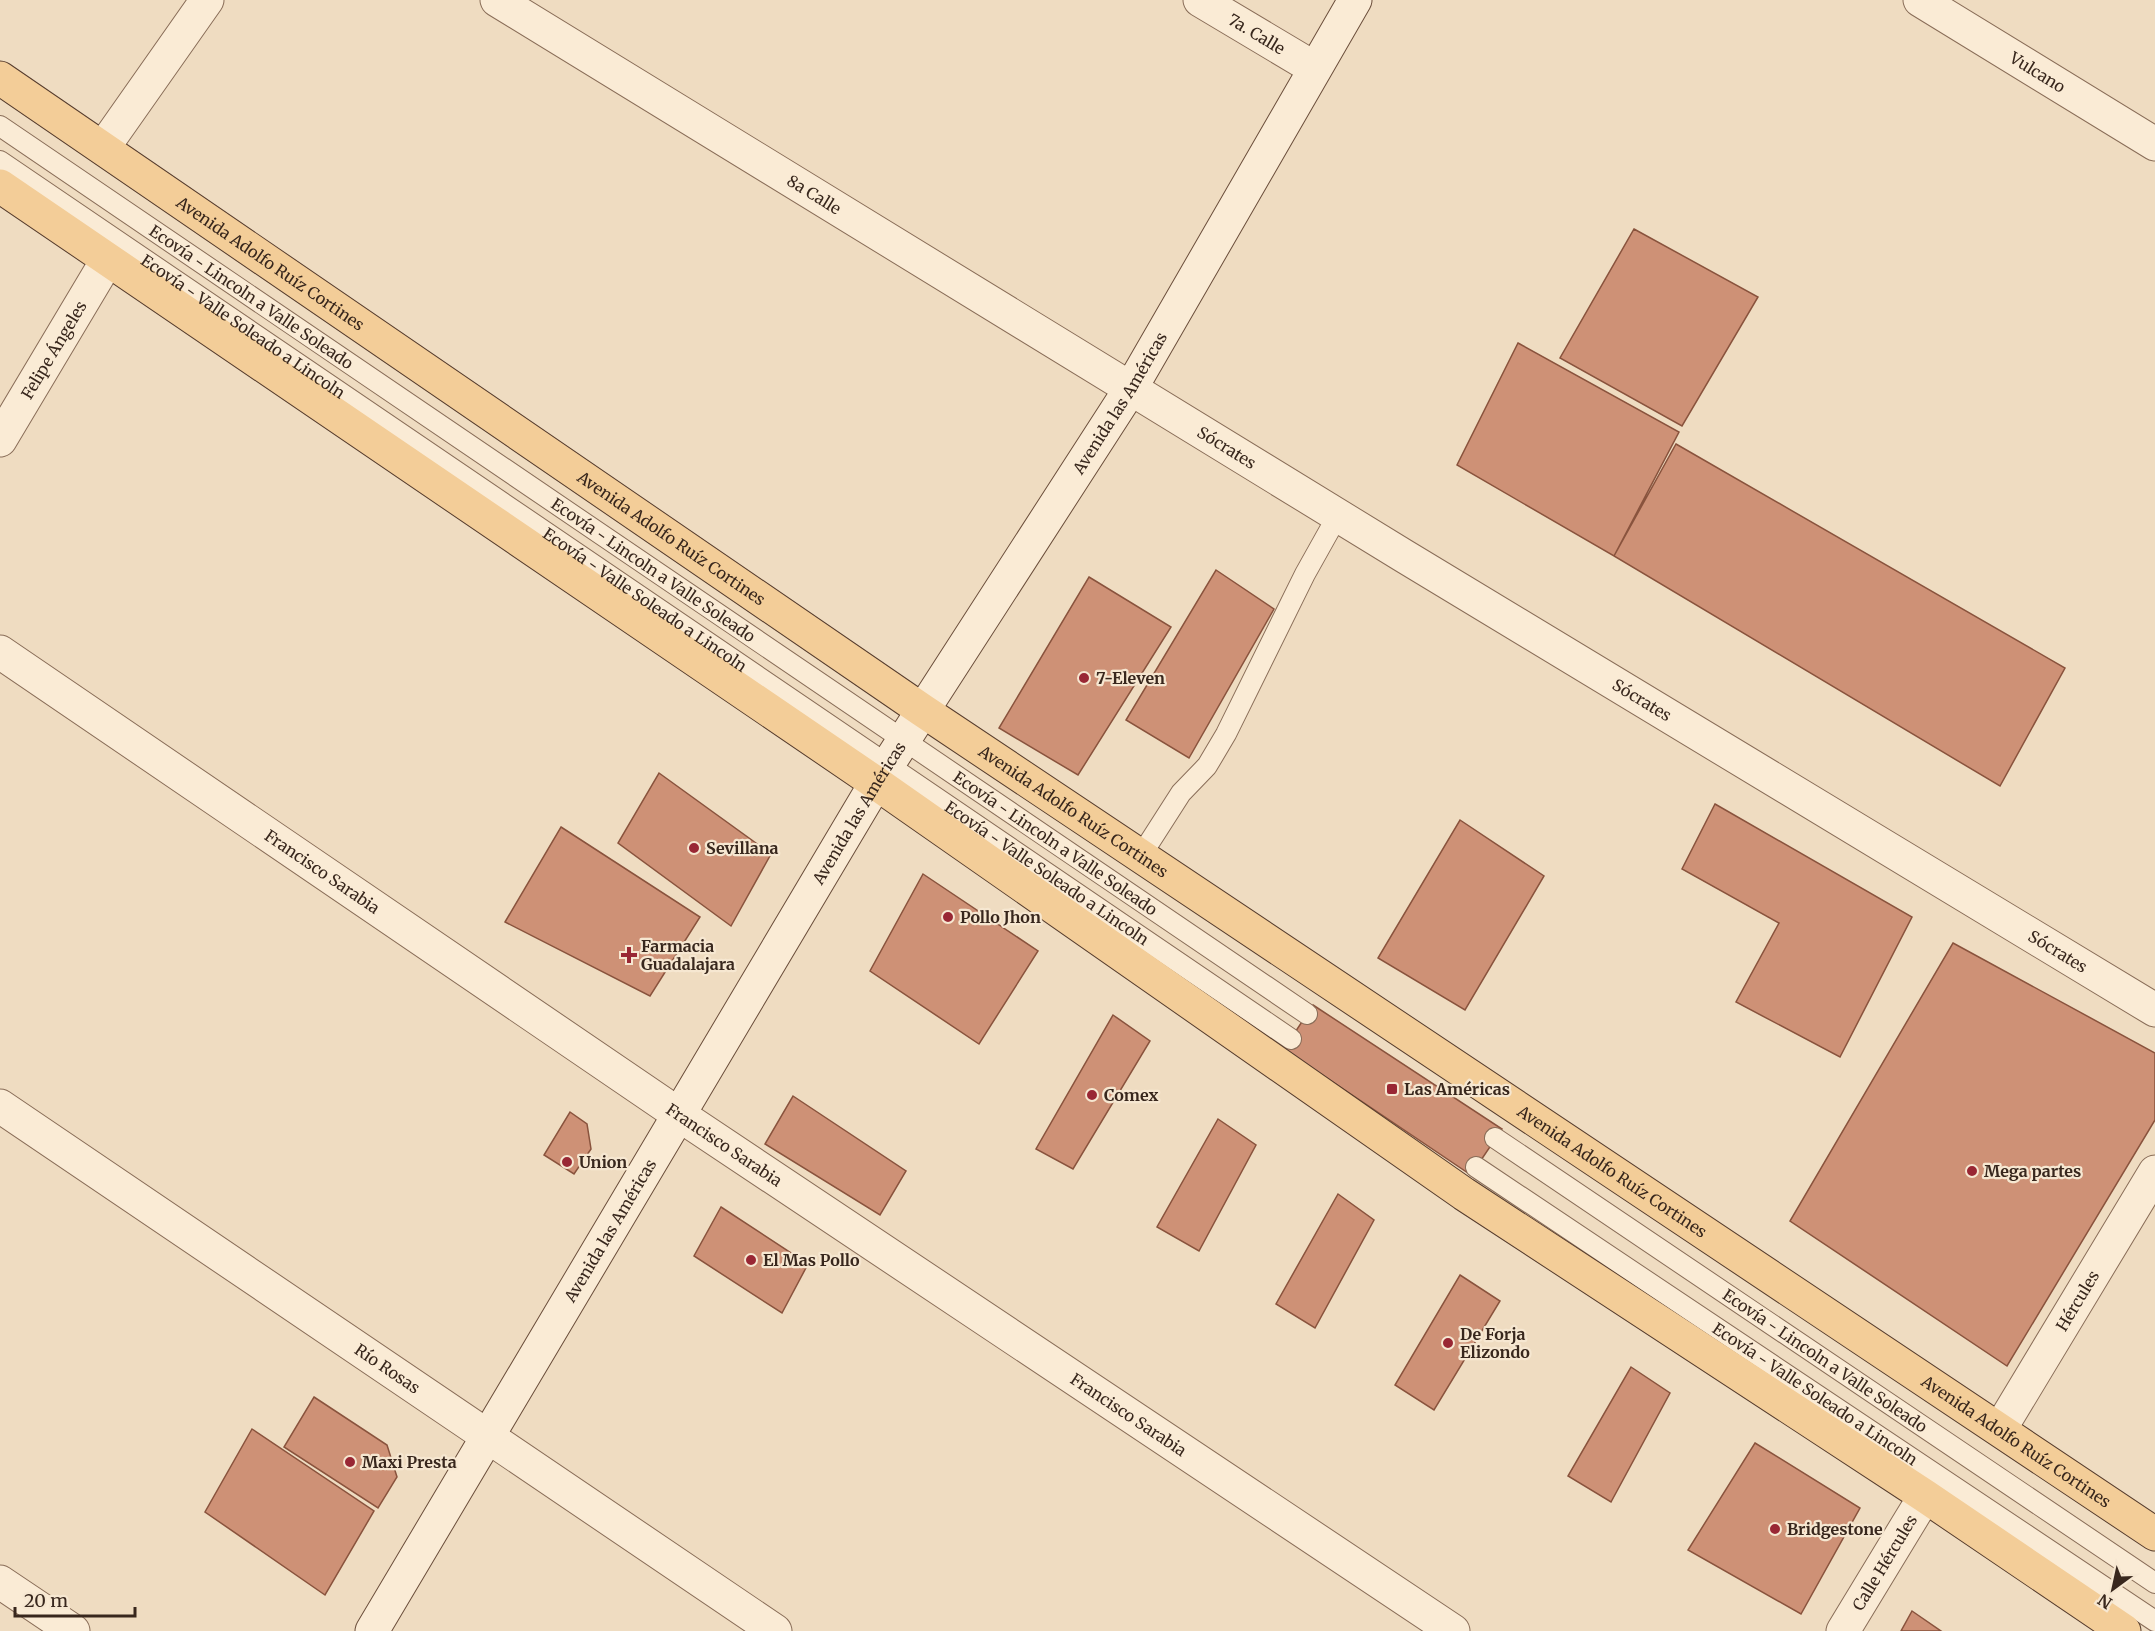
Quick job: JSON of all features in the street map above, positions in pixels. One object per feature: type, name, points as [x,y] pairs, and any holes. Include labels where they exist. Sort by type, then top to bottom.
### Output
[{"type":"main road","name":"Avenida Adolfo Ruíz Cortines","points":[[0,78],[922,710],[2155,1534]]},
{"type":"main road","points":[[0,186],[108,259],[889,762],[1464,1194],[1925,1496],[2124,1631]]},
{"type":"street","points":[[103,148],[207,0]]},
{"type":"street","name":"8a Calle","points":[[497,0],[1131,388]]},
{"type":"street","name":"7a. Calle","points":[[1200,0],[1314,68]]},
{"type":"street","name":"Avenida las Américas","points":[[372,1631],[889,762],[1131,388],[1355,0]]},
{"type":"street","name":"Vulcano","points":[[1920,0],[2155,144]]},
{"type":"street","name":"Felipe Ángeles","points":[[0,440],[108,259]]},
{"type":"street","name":"Sócrates","points":[[1131,388],[2155,1010]]},
{"type":"street","name":"Francisco Sarabia","points":[[0,652],[678,1114],[1453,1631]]},
{"type":"street","name":"Río Rosas","points":[[0,1106],[775,1631]]},
{"type":"street","name":"Hércules","points":[[2000,1429],[2155,1172]]},
{"type":"street","name":"Calle Hércules","points":[[1843,1631],[1925,1496]]},
{"type":"street","points":[[0,1582],[72,1631]]},
{"type":"lane","name":"Ecovía - Lincoln a Valle Soleado","points":[[0,126],[889,762],[1307,1014]]},
{"type":"lane","name":"Ecovía - Valle Soleado a Lincoln","points":[[0,161],[889,762],[1291,1039]]},
{"type":"lane","points":[[1140,857],[1181,793],[1207,766],[1226,734],[1305,574],[1338,515]]},
{"type":"lane","name":"Ecovía - Lincoln a Valle Soleado","points":[[1495,1138],[2155,1583]]},
{"type":"lane","name":"Ecovía - Valle Soleado a Lincoln","points":[[1476,1167],[2155,1620]]},
{"type":"building","points":[[1634,229],[1758,297],[1682,426],[1560,358]]},
{"type":"building","points":[[1518,343],[1679,432],[1614,556],[1457,465]]},
{"type":"building","points":[[1676,444],[2065,668],[2000,786],[1614,556]]},
{"type":"building","points":[[1216,570],[1274,609],[1189,758],[1126,720]]},
{"type":"building","name":"7-Eleven","points":[[1089,577],[1171,627],[1078,775],[999,728]]},
{"type":"building","name":"Sevillana","points":[[659,773],[771,854],[731,926],[618,843]]},
{"type":"building","points":[[1715,804],[1912,917],[1840,1057],[1736,1002],[1779,923],[1682,869]]},
{"type":"building","points":[[1460,820],[1544,876],[1465,1010],[1378,958]]},
{"type":"building","points":[[561,827],[700,917],[650,996],[505,922]]},
{"type":"building","points":[[923,874],[1038,951],[979,1044],[870,971]]},
{"type":"building","name":"Mega partes","points":[[1953,943],[2155,1053],[2155,1120],[2007,1366],[1790,1221]]},
{"type":"building","name":"Las Américas","points":[[1313,1005],[1502,1129],[1471,1175],[1284,1049]]},
{"type":"building","name":"Comex","points":[[1113,1015],[1150,1041],[1073,1169],[1036,1149]]},
{"type":"building","points":[[793,1096],[906,1171],[880,1215],[765,1144]]},
{"type":"building","points":[[570,1112],[587,1124],[591,1149],[574,1174],[544,1155]]},
{"type":"building","points":[[1218,1119],[1256,1145],[1199,1251],[1157,1227]]},
{"type":"building","points":[[1338,1194],[1374,1220],[1315,1328],[1276,1304]]},
{"type":"building","name":"El Mas Pollo","points":[[721,1207],[808,1264],[782,1313],[694,1256]]},
{"type":"building","name":"De Forja Elizondo","points":[[1460,1275],[1500,1301],[1434,1410],[1395,1385]]},
{"type":"building","points":[[1631,1367],[1670,1393],[1611,1502],[1568,1476]]},
{"type":"building","name":"Maxi Presta","points":[[314,1397],[387,1445],[397,1477],[378,1508],[284,1447]]},
{"type":"building","points":[[252,1429],[374,1511],[325,1595],[205,1512]]},
{"type":"building","name":"Bridgestone","points":[[1755,1443],[1860,1508],[1801,1614],[1688,1550]]},
{"type":"building","points":[[1912,1611],[1941,1631],[1901,1631]]},
{"type":"place","name":"7-Eleven","points":[[1084,678]]},
{"type":"place","name":"Sevillana","points":[[694,848]]},
{"type":"place","name":"Pollo Jhon","points":[[948,917]]},
{"type":"place","name":"Farmacia Guadalajara","points":[[629,955]]},
{"type":"place","name":"Las Américas","points":[[1392,1089]]},
{"type":"place","name":"Comex","points":[[1092,1095]]},
{"type":"place","name":"Union","points":[[567,1162]]},
{"type":"place","name":"Mega partes","points":[[1972,1171]]},
{"type":"place","name":"El Mas Pollo","points":[[751,1260]]},
{"type":"place","name":"De Forja Elizondo","points":[[1448,1343]]},
{"type":"place","name":"Maxi Presta","points":[[350,1462]]},
{"type":"place","name":"Bridgestone","points":[[1775,1529]]}]
